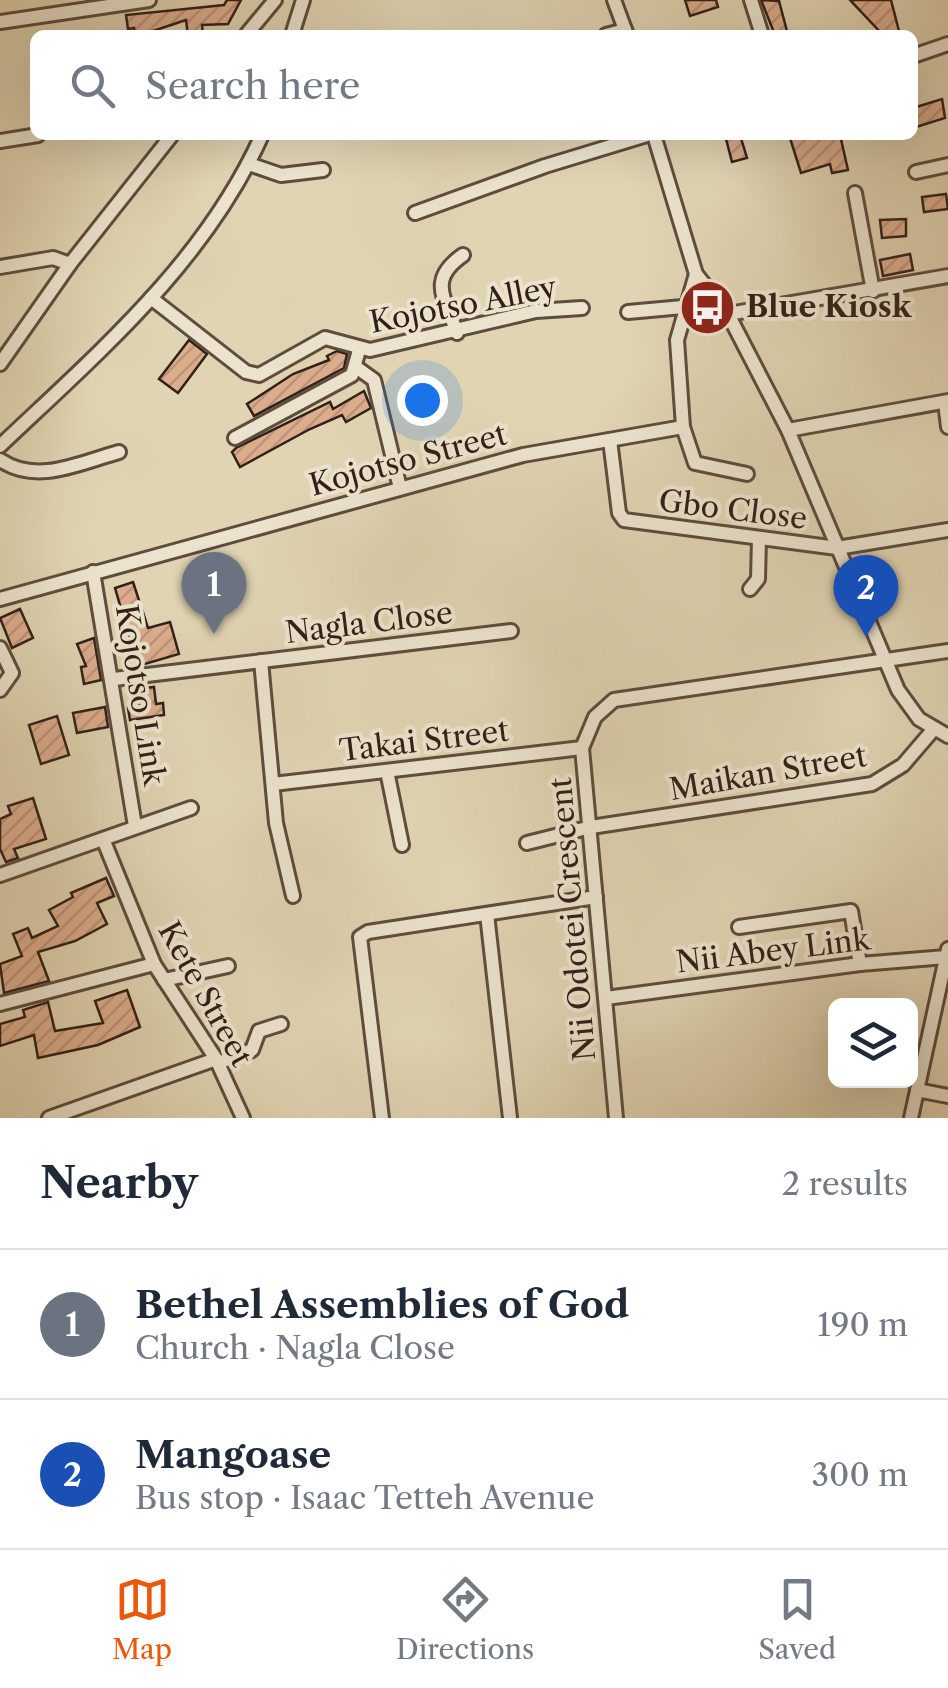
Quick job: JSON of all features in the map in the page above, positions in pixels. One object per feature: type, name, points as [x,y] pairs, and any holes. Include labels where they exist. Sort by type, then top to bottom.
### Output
[{"type":"street","points":[[0,22],[149,0]]},
{"type":"street","points":[[250,30],[274,0]]},
{"type":"street","points":[[294,30],[303,0]]},
{"type":"street","points":[[614,0],[625,30]]},
{"type":"street","points":[[751,0],[760,30]]},
{"type":"street","points":[[918,54],[948,44]]},
{"type":"street","points":[[0,141],[30,136]]},
{"type":"street","points":[[0,364],[70,264],[168,140]]},
{"type":"street","points":[[0,446],[151,298],[209,232],[260,140]]},
{"type":"street","points":[[416,213],[544,166],[634,140]]},
{"type":"street","points":[[653,140],[696,274],[728,314],[788,430],[885,661],[907,705],[933,730],[948,736]]},
{"type":"street","points":[[249,164],[280,175],[323,170]]},
{"type":"street","points":[[916,172],[948,165]]},
{"type":"street","points":[[855,193],[873,291]]},
{"type":"street","points":[[458,333],[440,280],[444,268],[463,255]]},
{"type":"street","points":[[0,266],[53,258],[70,264]]},
{"type":"street","points":[[696,274],[683,307],[677,355],[682,427],[695,463],[747,474]]},
{"type":"street","points":[[728,314],[948,276]]},
{"type":"street","name":"Kojotso Alley","points":[[151,298],[246,372],[258,375],[325,338],[358,350],[458,333],[536,311],[582,308]]},
{"type":"street","points":[[628,312],[683,307]]},
{"type":"street","points":[[234,438],[342,382],[356,367],[358,350]]},
{"type":"street","points":[[356,367],[374,380],[400,488]]},
{"type":"street","points":[[788,430],[946,401],[948,426]]},
{"type":"street","name":"Kojotso Street","points":[[0,599],[523,454],[682,427]]},
{"type":"street","name":"Gbo Close","points":[[610,440],[619,513],[624,520],[837,548],[947,535]]},
{"type":"street","points":[[0,460],[28,474],[119,452]]},
{"type":"street","points":[[750,590],[758,580],[759,538]]},
{"type":"street","name":"Kojotso Link","points":[[94,572],[136,826]]},
{"type":"street","name":"Nagla Close","points":[[114,679],[511,631]]},
{"type":"street","points":[[0,648],[12,674],[0,690]]},
{"type":"street","name":"Nii Odotei Crescent","points":[[616,1118],[582,748],[595,716],[614,700],[948,651]]},
{"type":"street","points":[[261,661],[279,844],[292,896]]},
{"type":"street","name":"Maikan Street","points":[[526,843],[591,827],[872,784],[903,764],[933,730]]},
{"type":"street","name":"Takai Street","points":[[273,784],[582,748]]},
{"type":"street","points":[[387,771],[402,845]]},
{"type":"street","points":[[0,876],[191,808]]},
{"type":"street","name":"Kete Street","points":[[102,839],[154,964],[217,1061],[243,1118]]},
{"type":"street","points":[[382,1118],[360,937],[368,932],[596,898]]},
{"type":"street","points":[[739,926],[851,911],[860,964]]},
{"type":"street","points":[[488,914],[510,1118]]},
{"type":"street","points":[[911,1118],[947,953]]},
{"type":"street","name":"Nii Abey Link","points":[[606,998],[947,953]]},
{"type":"street","points":[[0,1004],[154,964]]},
{"type":"street","points":[[164,980],[228,966]]},
{"type":"street","points":[[50,1118],[252,1050],[259,1031],[281,1024]]},
{"type":"street","points":[[917,1090],[948,1096]]},
{"type":"building","points":[[227,0],[241,0],[228,24],[187,30],[186,20],[156,30],[128,29],[126,15],[224,5]]},
{"type":"building","points":[[685,0],[716,0],[718,7],[690,16]]},
{"type":"building","points":[[761,0],[779,1],[787,30],[773,30]]},
{"type":"building","points":[[850,0],[891,0],[899,30],[878,30]]},
{"type":"building","points":[[942,99],[945,118],[918,126],[918,106]]},
{"type":"building","points":[[726,140],[742,140],[747,158],[732,162]]},
{"type":"building","points":[[791,140],[841,140],[848,170],[832,173],[830,164],[801,173]]},
{"type":"building","points":[[946,194],[948,209],[924,212],[922,197]]},
{"type":"building","points":[[906,219],[906,236],[882,238],[880,220]]},
{"type":"building","points":[[910,254],[913,270],[883,276],[880,260]]},
{"type":"building","points":[[189,340],[207,354],[178,393],[159,379]]},
{"type":"building","points":[[337,351],[347,354],[344,368],[254,416],[247,404],[293,374],[329,360],[327,356]]},
{"type":"building","points":[[364,391],[371,408],[346,422],[342,415],[310,429],[240,467],[232,452],[236,448],[330,402],[333,409]]},
{"type":"building","points":[[133,582],[148,628],[170,622],[179,654],[138,666],[115,588]]},
{"type":"building","points":[[20,609],[33,638],[12,648],[0,618]]},
{"type":"building","points":[[94,638],[101,680],[84,684],[81,667],[86,666],[77,644]]},
{"type":"building","points":[[154,687],[156,704],[163,703],[164,715],[130,720],[128,708],[140,707],[138,689]]},
{"type":"building","points":[[105,707],[108,727],[77,733],[73,713]]},
{"type":"building","points":[[57,716],[69,755],[41,764],[29,725]]},
{"type":"building","points":[[33,798],[46,839],[14,849],[18,858],[6,862],[0,849],[0,819],[11,814],[8,806]]},
{"type":"building","points":[[106,878],[114,896],[97,903],[107,924],[75,941],[38,952],[49,981],[4,993],[0,964],[22,956],[13,934],[28,928],[32,938],[58,926],[49,910],[73,897],[71,893]]},
{"type":"building","points":[[127,990],[140,1027],[98,1045],[38,1058],[34,1035],[0,1046],[0,1024],[25,1017],[23,1010],[48,1002],[55,1031],[103,1023],[95,1001]]},
{"type":"place","name":"Blue Kiosk","points":[[707,307]]},
{"type":"place","name":"Bethel Assemblies of God","points":[[214,634]]},
{"type":"place","name":"Mangoase","points":[[866,637]]}]
